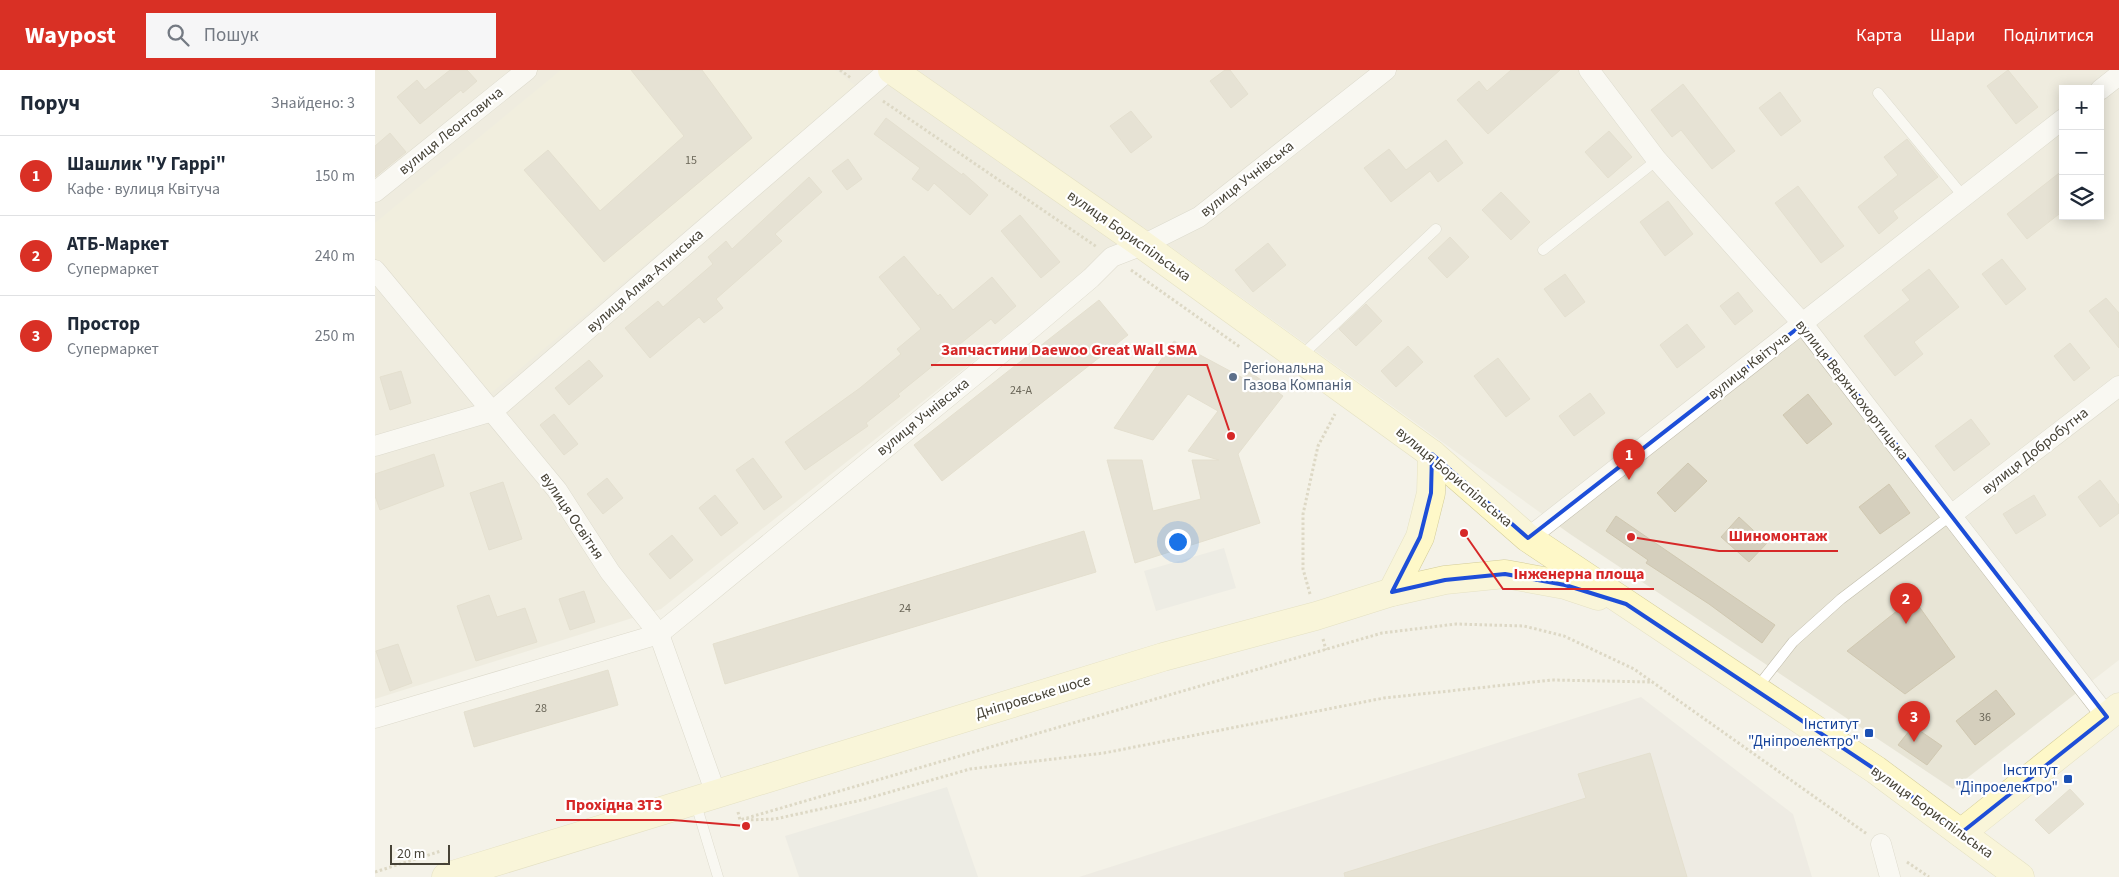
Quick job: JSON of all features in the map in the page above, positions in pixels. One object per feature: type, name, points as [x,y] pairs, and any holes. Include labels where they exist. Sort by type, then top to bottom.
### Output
[{"type":"street","name":"вулиця Леонтовича","points":[[375,192],[527,70]]},
{"type":"street","name":"вулиця Алма-Атинська","points":[[375,446],[493,411],[891,70]]},
{"type":"street","name":"вулиця Бориспільська","points":[[891,70],[1143,245],[1432,454],[1528,538],[1876,770],[2020,877]]},
{"type":"street","name":"вулиця Учнівська","points":[[659,634],[1032,328],[1112,257],[1143,245],[1199,217],[1386,70]]},
{"type":"street","name":"вулиця Верхньохортицька","points":[[1589,70],[1657,160],[1803,324],[1950,516],[2113,715]]},
{"type":"street","points":[[2104,87],[2119,75]]},
{"type":"street","name":"вулиця Квітуча","points":[[1528,538],[2059,122]]},
{"type":"street","name":"вулиця Освітня","points":[[375,270],[557,490],[610,572],[659,634],[713,795]]},
{"type":"street","name":"вулиця Добробутна","points":[[1950,516],[2119,386]]},
{"type":"street","points":[[1392,592],[1420,538],[1431,493],[1432,454]]},
{"type":"street","name":"Дніпровське шосе","points":[[446,877],[1163,657],[1316,616],[1392,592],[1445,580],[1505,574],[1565,586],[1626,604]]},
{"type":"street","points":[[375,718],[659,634]]},
{"type":"street","points":[[1961,834],[2113,715]]},
{"type":"street","points":[[1881,844],[1890,877]]},
{"type":"lane","points":[[1878,93],[1963,196]]},
{"type":"lane","points":[[1543,250],[1657,160]]},
{"type":"lane","points":[[1299,357],[1435,229]]},
{"type":"lane","points":[[1755,690],[1793,642],[1841,599],[1950,516]]},
{"type":"lane","points":[[713,795],[718,877]]},
{"type":"path","points":[[840,70],[1248,353]]},
{"type":"path","points":[[1326,650],[1303,569],[1303,514],[1318,446],[1336,414],[1328,409]]},
{"type":"path","points":[[740,820],[1383,634],[1447,625],[1524,626],[1565,636],[1634,669],[1929,877]]},
{"type":"path","points":[[713,795],[740,820],[775,819],[862,800],[970,769],[1104,753],[1384,698],[1552,680],[1653,682]]},
{"type":"highlighted area","points":[[1803,324],[2107,717],[1961,833],[1876,770],[1626,604],[1565,585],[1505,574],[1445,580],[1392,592],[1420,537],[1431,493],[1432,454],[1528,538]]},
{"type":"shaded area","points":[[375,70],[2119,70],[2119,660],[1953,789],[1570,534],[1143,227],[661,609],[375,699]]},
{"type":"shaded area","points":[[561,70],[835,70],[857,87],[491,393],[375,258],[375,223]]},
{"type":"shaded area","points":[[1224,548],[1236,588],[1156,611],[1144,571]]},
{"type":"shaded area","points":[[1641,697],[1793,814],[1812,877],[1079,877]]},
{"type":"shaded area","points":[[947,787],[978,877],[799,877],[785,836]]},
{"type":"building","points":[[450,70],[467,70],[477,81],[463,93],[461,90],[420,124],[397,97],[417,80],[425,90]]},
{"type":"building","points":[[631,70],[702,70],[752,138],[604,262],[524,170],[548,150],[600,211],[684,136]]},
{"type":"building","points":[[1225,70],[1230,70],[1248,94],[1231,108],[1210,81]]},
{"type":"building","points":[[1511,70],[1560,70],[1488,134],[1457,100],[1479,81],[1487,91]]},
{"type":"building","points":[[2008,70],[2038,107],[2016,124],[1987,86]]},
{"type":"building","points":[[1683,84],[1735,151],[1712,169],[1681,130],[1672,137],[1651,110]]},
{"type":"building","points":[[1780,92],[1801,121],[1781,136],[1759,108]]},
{"type":"building","points":[[1131,111],[1152,137],[1131,153],[1110,126]]},
{"type":"building","points":[[886,118],[962,175],[963,173],[988,195],[970,215],[934,183],[928,191],[912,179],[920,168],[874,134]]},
{"type":"building","points":[[1609,131],[1632,157],[1608,178],[1585,152]]},
{"type":"building","points":[[390,133],[406,152],[375,177],[375,146]]},
{"type":"building","points":[[1907,139],[1938,177],[1893,211],[1898,218],[1879,234],[1858,207],[1898,175],[1884,157]]},
{"type":"building","points":[[1446,140],[1463,163],[1438,182],[1430,171],[1391,202],[1364,168],[1389,149],[1406,170]]},
{"type":"building","points":[[848,159],[862,179],[847,190],[832,171]]},
{"type":"building","points":[[2059,173],[2059,214],[2027,239],[2007,214]]},
{"type":"building","points":[[809,177],[822,192],[775,234],[782,241],[716,299],[723,308],[704,323],[699,317],[650,358],[625,328],[658,301],[663,307],[713,264],[708,257],[726,241],[732,249]]},
{"type":"building","points":[[1798,186],[1844,246],[1821,263],[1775,203]]},
{"type":"building","points":[[1501,192],[1530,222],[1511,240],[1482,210]]},
{"type":"building","points":[[1668,201],[1693,234],[1665,256],[1640,222]]},
{"type":"building","points":[[1020,215],[1060,262],[1041,278],[1001,231]]},
{"type":"building","points":[[1450,237],[1469,257],[1447,278],[1428,258]]},
{"type":"building","points":[[1268,243],[1286,265],[1253,292],[1235,270]]},
{"type":"building","points":[[904,256],[938,296],[940,294],[953,310],[992,277],[1016,306],[995,324],[991,319],[898,394],[900,396],[866,423],[868,426],[805,470],[785,442],[860,388],[901,354],[897,349],[921,329],[879,277]]},
{"type":"building","points":[[2002,259],[2026,289],[2006,305],[1982,274]]},
{"type":"building","points":[[1929,269],[1959,307],[1914,342],[1923,354],[1895,376],[1864,336],[1910,300],[1902,290]]},
{"type":"building","points":[[1565,274],[1585,302],[1565,317],[1544,289]]},
{"type":"building","points":[[1738,292],[1753,311],[1735,325],[1720,306]]},
{"type":"building","points":[[2106,298],[2119,313],[2119,348],[2089,311]]},
{"type":"building","points":[[1099,300],[1128,335],[942,481],[914,445]]},
{"type":"building","points":[[1366,304],[1382,321],[1356,346],[1339,329]]},
{"type":"building","points":[[1687,324],[1705,347],[1677,368],[1660,345]]},
{"type":"building","points":[[1174,341],[1243,378],[1250,372],[1283,396],[1238,454],[1260,523],[1135,563],[1107,460],[1142,460],[1153,511],[1201,499],[1192,460],[1219,460],[1188,451],[1218,411],[1188,394],[1153,440],[1114,428]]},
{"type":"building","points":[[2070,343],[2090,368],[2074,381],[2054,356]]},
{"type":"building","points":[[1408,346],[1423,362],[1396,387],[1381,371]]},
{"type":"building","points":[[1498,358],[1530,399],[1506,417],[1474,376]]},
{"type":"building","points":[[589,360],[603,376],[569,405],[555,388]]},
{"type":"building","points":[[401,371],[411,403],[390,410],[380,377]]},
{"type":"building","points":[[1590,393],[1605,413],[1574,436],[1559,416]]},
{"type":"building","points":[[1808,394],[1832,424],[1807,444],[1783,415]]},
{"type":"building","points":[[554,414],[578,444],[564,455],[540,425]]},
{"type":"building","points":[[1971,419],[1990,444],[1954,471],[1935,446]]},
{"type":"building","points":[[434,454],[444,486],[380,510],[375,496],[375,474]]},
{"type":"building","points":[[753,458],[782,497],[764,510],[736,470]]},
{"type":"building","points":[[1688,463],[1707,481],[1675,512],[1657,493]]},
{"type":"building","points":[[607,478],[623,498],[603,514],[587,494]]},
{"type":"building","points":[[2100,480],[2119,505],[2119,513],[2100,527],[2078,497]]},
{"type":"building","points":[[503,482],[522,539],[489,550],[470,493]]},
{"type":"building","points":[[1889,484],[1910,513],[1880,534],[1859,507]]},
{"type":"building","points":[[715,495],[738,523],[721,536],[699,508]]},
{"type":"building","points":[[2034,495],[2046,515],[2016,534],[2003,514]]},
{"type":"building","points":[[1616,516],[1775,625],[1762,643],[1709,604],[1646,563],[1648,560],[1606,531]]},
{"type":"building","points":[[1739,517],[1767,543],[1749,562],[1721,537]]},
{"type":"building","points":[[1084,531],[1096,572],[725,684],[713,644]]},
{"type":"building","points":[[672,535],[693,560],[670,579],[649,554]]},
{"type":"building","points":[[584,591],[595,622],[570,630],[559,599]]},
{"type":"building","points":[[489,595],[497,617],[525,608],[537,642],[476,661],[457,606]]},
{"type":"building","points":[[1913,598],[1955,657],[1905,694],[1847,651]]},
{"type":"building","points":[[398,644],[412,683],[390,691],[376,651]]},
{"type":"building","points":[[608,670],[618,705],[474,747],[464,712]]},
{"type":"building","points":[[1996,690],[2015,714],[1975,745],[1956,721]]},
{"type":"building","points":[[1913,726],[1942,746],[1927,765],[1898,745]]},
{"type":"building","points":[[1650,753],[1687,877],[1345,877],[1344,873],[1586,798],[1578,774]]},
{"type":"building","points":[[2070,789],[2084,804],[2049,834],[2035,820]]},
{"type":"place","name":"Регіональна Газова Компанія","points":[[1233,377]]},
{"type":"place","name":"Запчастини Daewoo Great Wall SMA","points":[[1231,436]]},
{"type":"place","name":"Шашлик \"У Гаррі\"","points":[[1629,480]]},
{"type":"place","name":"Інженерна площа","points":[[1464,533]]},
{"type":"place","name":"Шиномонтаж","points":[[1631,537]]},
{"type":"place","name":"АТБ-Маркет","points":[[1906,624]]},
{"type":"place","name":"Інститут \"Дніпроелектро\"","points":[[1869,733]]},
{"type":"place","name":"Простор","points":[[1914,742]]},
{"type":"place","name":"Інститут \"Діпроелектро\"","points":[[2068,779]]},
{"type":"place","name":"Прохідна ЗТЗ","points":[[746,826]]}]
